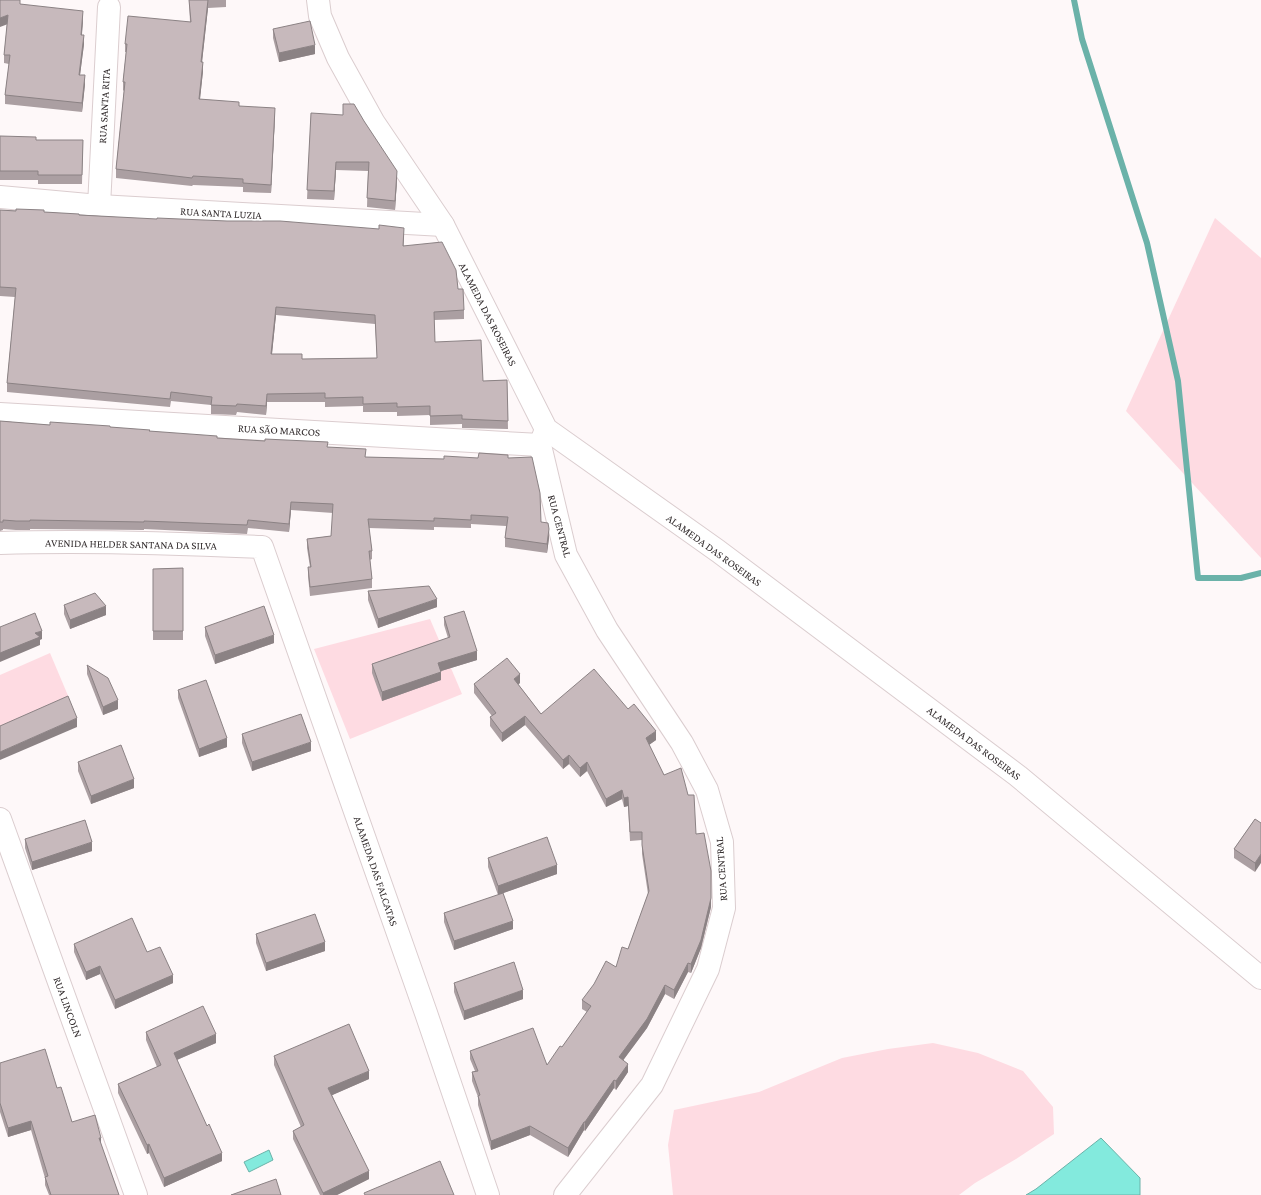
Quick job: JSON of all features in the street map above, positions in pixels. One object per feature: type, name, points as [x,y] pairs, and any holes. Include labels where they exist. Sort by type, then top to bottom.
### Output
[{"type":"street","name":"ALAMEDA DAS ROSEIRAS","points":[[318,0],[320,16],[338,58],[374,123],[443,225],[543,437],[718,551],[1018,776],[1261,978]]},
{"type":"street","name":"RUA SANTA RITA","points":[[99,206],[109,7]]},
{"type":"street","name":"RUA SANTA LUZIA","points":[[0,198],[99,206],[443,225]]},
{"type":"street","name":"RUA SÃO MARCOS","points":[[0,414],[543,437]]},
{"type":"street","name":"RUA CENTRAL","points":[[543,437],[566,555],[607,630],[682,743],[707,790],[722,842],[724,908],[708,969],[652,1085],[566,1195]]},
{"type":"street","name":"AVENIDA HELDER SANTANA DA SILVA","points":[[0,543],[178,543],[262,547]]},
{"type":"street","name":"ALAMEDA DAS FALCATAS","points":[[262,547],[488,1195]]},
{"type":"street","name":"RUA LINCOLN","points":[[0,819],[136,1195]]},
{"type":"shaded area","points":[[1215,218],[1261,258],[1261,558],[1126,411]]},
{"type":"shaded area","points":[[430,619],[462,694],[350,739],[314,649]]},
{"type":"shaded area","points":[[50,653],[69,698],[0,728],[0,675]]},
{"type":"shaded area","points":[[933,1043],[978,1053],[1023,1071],[1053,1107],[1054,1134],[1016,1159],[975,1183],[959,1195],[673,1195],[668,1145],[674,1110],[759,1092],[842,1058],[888,1049]]},
{"type":"water","points":[[1101,1138],[1140,1178],[1140,1195],[1026,1195],[1036,1189]]},
{"type":"water","points":[[269,1150],[273,1160],[249,1172],[244,1162]]},
{"type":"building","points":[[0,0],[20,0],[20,4],[83,11],[81,35],[84,35],[79,75],[85,75],[82,103],[5,95],[10,55],[4,55],[8,15],[0,18]]},
{"type":"building","points":[[189,0],[208,0],[201,62],[203,62],[199,99],[239,102],[239,106],[275,108],[271,185],[243,183],[243,179],[193,176],[192,178],[116,169],[125,82],[123,82],[128,16],[191,22]]},
{"type":"building","points":[[310,21],[315,45],[279,53],[273,29]]},
{"type":"building","points":[[343,104],[354,104],[397,171],[395,201],[367,198],[369,162],[336,162],[334,191],[307,190],[311,113],[343,115]]},
{"type":"building","points":[[0,136],[36,137],[36,140],[83,140],[82,175],[38,175],[38,171],[0,171]]},
{"type":"building","points":[[16,209],[44,210],[44,212],[79,215],[157,219],[280,221],[379,229],[379,225],[404,228],[403,246],[442,242],[456,270],[458,289],[463,289],[464,310],[434,312],[435,342],[481,340],[483,381],[507,380],[508,421],[462,419],[462,415],[430,416],[430,406],[397,407],[397,403],[363,404],[363,397],[325,398],[325,393],[267,394],[266,406],[237,404],[236,406],[211,405],[212,397],[171,392],[170,399],[7,383],[16,288],[0,287],[0,210],[16,211]],"holes":[[[276,307],[375,315],[377,358],[302,359],[302,354],[271,354]]]},
{"type":"building","points":[[0,421],[50,425],[50,422],[110,426],[150,430],[149,431],[217,436],[217,438],[265,441],[265,439],[328,442],[327,447],[366,449],[365,457],[444,459],[444,456],[478,458],[479,453],[508,455],[508,458],[532,457],[540,493],[541,522],[548,523],[549,529],[547,544],[505,538],[508,517],[471,515],[471,520],[434,518],[434,521],[368,519],[372,551],[369,551],[372,579],[310,587],[308,567],[311,567],[307,539],[331,536],[333,504],[291,502],[289,524],[248,520],[247,525],[144,521],[3,520],[3,522],[0,522]]},
{"type":"building","points":[[183,568],[183,631],[153,631],[153,569]]},
{"type":"building","points":[[429,586],[437,599],[378,619],[368,591]]},
{"type":"building","points":[[95,593],[106,606],[70,620],[64,605]]},
{"type":"building","points":[[264,606],[274,635],[215,655],[205,627]]},
{"type":"building","points":[[464,611],[477,651],[438,663],[441,672],[382,692],[372,664],[450,637],[444,617]]},
{"type":"building","points":[[35,613],[42,631],[35,633],[40,637],[0,653],[0,627]]},
{"type":"building","points":[[507,658],[520,674],[514,679],[541,714],[594,669],[628,709],[634,704],[656,731],[646,738],[664,775],[681,768],[688,795],[694,795],[696,834],[704,833],[711,871],[711,898],[701,940],[691,964],[688,963],[674,990],[665,985],[647,1019],[619,1057],[628,1064],[616,1081],[614,1080],[584,1122],[568,1148],[530,1126],[491,1141],[478,1096],[480,1095],[472,1072],[478,1071],[470,1051],[533,1028],[547,1065],[560,1046],[562,1047],[591,1006],[582,1000],[594,984],[606,961],[616,967],[622,947],[628,949],[649,891],[642,845],[642,832],[630,832],[628,797],[624,798],[622,790],[606,799],[587,762],[580,768],[569,755],[563,760],[525,716],[502,733],[490,717],[496,713],[474,684]]},
{"type":"building","points":[[87,665],[108,678],[118,700],[103,707]]},
{"type":"building","points":[[206,680],[227,738],[199,749],[178,690]]},
{"type":"building","points":[[68,696],[77,718],[0,752],[0,726]]},
{"type":"building","points":[[301,714],[311,742],[252,762],[242,734]]},
{"type":"building","points":[[121,745],[134,779],[91,796],[78,762]]},
{"type":"building","points":[[1255,819],[1261,823],[1261,854],[1255,863],[1234,849]]},
{"type":"building","points":[[85,820],[92,842],[32,862],[25,839]]},
{"type":"building","points":[[547,837],[557,865],[498,886],[488,858]]},
{"type":"building","points":[[503,893],[513,921],[454,941],[444,913]]},
{"type":"building","points":[[315,914],[325,942],[266,963],[256,934]]},
{"type":"building","points":[[132,918],[147,952],[160,947],[173,975],[115,1000],[100,966],[86,972],[74,944]]},
{"type":"building","points":[[514,962],[523,990],[464,1011],[454,983]]},
{"type":"building","points":[[203,1006],[216,1034],[174,1053],[207,1126],[209,1124],[222,1153],[164,1178],[149,1144],[147,1145],[118,1084],[161,1065],[146,1032]]},
{"type":"building","points":[[349,1024],[369,1071],[328,1088],[369,1171],[323,1193],[293,1131],[304,1125],[274,1056]]},
{"type":"building","points":[[45,1049],[57,1088],[61,1087],[72,1122],[95,1115],[101,1138],[99,1138],[119,1195],[51,1195],[45,1177],[48,1176],[31,1121],[8,1128],[0,1103],[0,1063]]},
{"type":"building","points":[[440,1161],[454,1195],[365,1195],[364,1193]]},
{"type":"building","points":[[276,1179],[281,1195],[231,1195]]},
{"type":"waterway","points":[[1074,0],[1082,39],[1147,243],[1178,381],[1198,578],[1241,578],[1261,573]]}]
